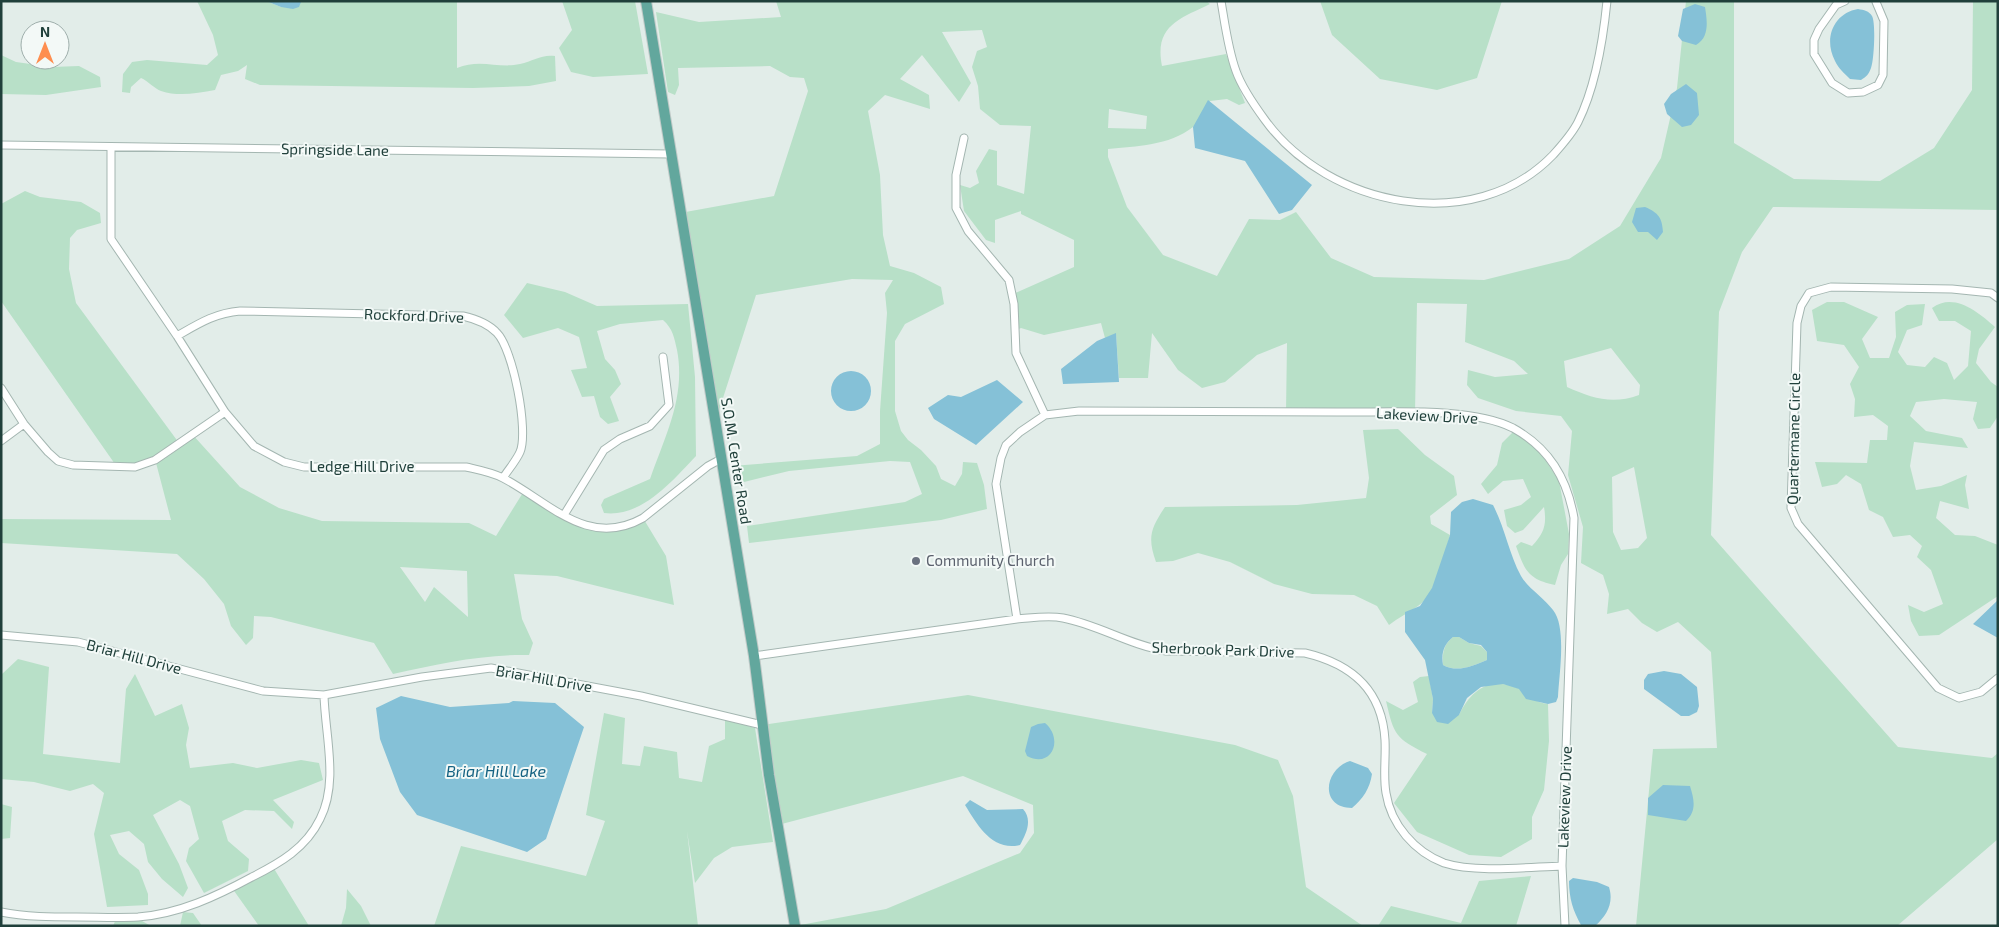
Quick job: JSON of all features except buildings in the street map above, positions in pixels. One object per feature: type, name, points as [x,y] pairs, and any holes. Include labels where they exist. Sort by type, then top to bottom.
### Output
[{"type":"main road","name":"S.O.M. Center Road","points":[[646,1],[754,656],[762,725],[795,926]]},
{"type":"street","points":[[1221,1],[1236,72],[1266,121],[1287,144],[1316,168],[1347,185],[1374,195],[1403,201],[1445,204],[1472,201],[1522,181],[1543,165],[1562,146],[1578,122],[1598,63],[1607,1]]},
{"type":"street","points":[[1845,1],[1836,5],[1819,29],[1814,40],[1814,54],[1835,86],[1848,93],[1863,92],[1878,85],[1883,75],[1884,21],[1874,2]]},
{"type":"street","points":[[964,138],[956,175],[956,208],[968,230],[1009,280],[1014,304],[1016,353],[1045,415]]},
{"type":"street","name":"Springside Lane","points":[[1,146],[670,154]]},
{"type":"street","name":"Ledge Hill Drive","points":[[111,147],[111,239],[177,336],[225,412],[254,446],[284,462],[304,467],[466,467],[503,478],[586,527],[604,529],[634,524],[655,510],[708,466],[721,459]]},
{"type":"street","name":"Quartermane Circle","points":[[1998,298],[1991,293],[1952,289],[1831,286],[1810,293],[1801,306],[1797,323],[1791,508],[1798,524],[1938,688],[1959,698],[1981,692],[1998,678]]},
{"type":"street","name":"Rockford Drive","points":[[177,336],[212,316],[224,312],[240,311],[463,316],[478,320],[498,334],[522,408],[523,431],[520,451],[503,478]]},
{"type":"street","points":[[564,515],[604,450],[620,439],[650,426],[669,405],[664,357]]},
{"type":"street","points":[[1,388],[24,424],[58,461],[73,465],[135,467],[155,460],[225,412]]},
{"type":"street","name":"Lakeview Drive","points":[[1017,619],[996,484],[1006,445],[1020,432],[1045,415],[1079,411],[1415,413],[1492,420],[1532,439],[1549,456],[1562,476],[1571,499],[1574,518],[1562,866],[1565,926]]},
{"type":"street","points":[[1,441],[24,424]]},
{"type":"street","name":"Sherbrook Park Drive","points":[[754,656],[1017,619],[1061,617],[1080,622],[1143,648],[1166,651],[1304,653],[1324,657],[1347,668],[1364,684],[1376,702],[1383,724],[1386,794],[1392,814],[1403,833],[1420,851],[1445,863],[1468,868],[1562,866]]},
{"type":"street","name":"Briar Hill Drive","points":[[1,635],[78,642],[263,691],[324,695],[435,674],[491,668],[641,696],[762,725]]},
{"type":"street","points":[[1,912],[49,917],[139,917],[167,912],[218,895],[273,867],[293,853],[308,839],[321,818],[329,790],[329,751],[324,695]]},
{"type":"street","points":[[49,917],[50,926]]},
{"type":"green space","points":[[197,1],[266,1],[281,7],[301,1],[457,1],[457,68],[474,64],[512,65],[542,57],[555,56],[556,81],[529,86],[473,88],[260,85],[245,79],[247,65],[238,71],[221,75],[215,90],[174,94],[159,90],[141,78],[131,87],[130,93],[122,92],[123,74],[132,62],[147,60],[207,65],[218,55],[213,35]]},
{"type":"green space","points":[[562,1],[635,1],[648,74],[593,77],[571,72],[559,48],[572,30]]},
{"type":"green space","points":[[776,1],[1206,1],[1210,4],[1188,14],[1171,26],[1165,33],[1160,52],[1162,66],[1226,54],[1245,103],[1239,105],[1227,99],[1210,101],[1196,124],[1174,138],[1141,146],[1108,149],[1108,157],[1127,207],[1163,255],[1217,276],[1249,219],[1280,220],[1296,212],[1331,258],[1374,277],[1484,280],[1569,259],[1620,226],[1661,158],[1677,88],[1686,1],[1734,1],[1734,143],[1794,179],[1880,181],[1934,148],[1972,90],[1973,1],[1998,1],[1998,210],[1773,207],[1742,252],[1719,312],[1711,535],[1898,747],[1992,758],[1998,753],[1998,839],[1897,926],[1636,926],[1653,749],[1717,748],[1711,652],[1678,622],[1657,632],[1642,623],[1628,609],[1607,614],[1609,594],[1603,575],[1581,563],[1583,527],[1568,475],[1572,431],[1561,416],[1516,411],[1478,398],[1467,385],[1468,370],[1495,377],[1528,374],[1514,361],[1465,342],[1467,304],[1417,303],[1415,413],[1286,412],[1287,343],[1257,355],[1225,382],[1202,388],[1178,370],[1152,333],[1148,378],[1119,378],[1116,334],[1105,338],[1101,323],[1044,335],[1021,328],[1014,331],[1013,294],[1074,267],[1074,240],[1021,214],[1021,211],[995,220],[995,243],[986,240],[964,211],[960,185],[970,188],[979,183],[976,171],[989,149],[997,151],[997,185],[1024,194],[1031,126],[1000,125],[980,109],[978,86],[972,67],[977,51],[987,47],[982,30],[942,32],[971,83],[959,102],[922,55],[900,79],[929,95],[930,109],[885,95],[868,111],[880,175],[883,235],[890,266],[914,273],[941,287],[944,304],[905,324],[895,341],[895,411],[901,431],[936,466],[941,479],[955,486],[962,474],[963,462],[977,463],[984,485],[987,509],[941,520],[749,543],[747,526],[905,502],[922,494],[910,462],[890,461],[789,471],[740,483],[732,466],[857,456],[880,444],[880,411],[887,313],[885,293],[893,280],[852,279],[756,295],[715,423],[680,213],[774,196],[808,91],[804,78],[790,77],[770,66],[678,68],[679,85],[675,95],[668,92],[656,12],[699,22],[781,17]],"holes":[[[1109,109],[1147,116],[1146,129],[1108,128]],[[1611,348],[1640,385],[1639,395],[1620,400],[1611,400],[1594,397],[1567,387],[1564,361]],[[1634,467],[1647,538],[1638,548],[1621,550],[1613,532],[1612,477]]]},
{"type":"green space","points":[[1320,1],[1502,1],[1477,78],[1437,90],[1380,79],[1332,35]]},
{"type":"green space","points":[[1,55],[20,63],[20,70],[70,70],[70,66],[79,66],[100,77],[101,87],[46,95],[1,94]]},
{"type":"green space","points":[[25,191],[40,197],[81,202],[100,213],[101,223],[77,230],[70,238],[69,269],[76,303],[179,443],[192,434],[240,487],[279,508],[322,521],[469,523],[496,536],[524,491],[564,515],[604,529],[643,518],[666,556],[674,605],[557,576],[514,574],[522,619],[533,643],[529,655],[478,658],[393,674],[374,643],[271,617],[254,616],[253,638],[246,645],[231,626],[224,604],[204,579],[177,554],[1,543],[1,519],[171,520],[155,459],[135,467],[117,467],[1,301],[1,204]],"holes":[[[400,567],[467,571],[468,617],[434,587],[425,602]]]},
{"type":"green space","points":[[527,283],[565,292],[597,306],[688,304],[695,377],[696,456],[667,486],[631,510],[618,513],[604,513],[601,505],[604,499],[650,479],[668,432],[679,384],[677,350],[671,330],[663,320],[620,324],[597,331],[605,359],[615,370],[621,384],[610,397],[619,421],[608,424],[600,417],[594,396],[582,397],[571,370],[587,368],[579,337],[558,328],[523,338],[504,315]]},
{"type":"green space","points":[[1827,302],[1844,302],[1878,317],[1862,339],[1870,358],[1889,358],[1896,337],[1895,312],[1907,305],[1925,304],[1922,325],[1907,330],[1898,352],[1907,365],[1925,367],[1934,357],[1947,363],[1954,380],[1968,366],[1971,331],[1955,321],[1939,321],[1932,308],[1949,302],[1957,303],[1981,315],[1995,327],[1979,349],[1976,363],[1991,382],[1998,387],[1998,416],[1990,428],[1978,429],[1973,419],[1977,402],[1944,399],[1916,402],[1910,416],[1926,431],[1962,438],[1968,448],[1914,442],[1910,466],[1916,490],[1941,486],[1967,475],[1965,485],[1969,509],[1940,501],[1936,518],[1955,535],[1975,536],[1998,545],[1998,596],[1939,635],[1919,636],[1911,621],[1908,605],[1924,612],[1943,604],[1931,570],[1917,557],[1922,546],[1910,535],[1893,537],[1883,517],[1869,510],[1861,484],[1846,475],[1837,484],[1822,487],[1815,462],[1867,463],[1870,440],[1887,440],[1888,426],[1873,415],[1854,417],[1855,399],[1850,384],[1859,367],[1844,345],[1817,341],[1812,310]]},
{"type":"green space","points":[[1398,429],[1425,455],[1454,476],[1457,495],[1430,516],[1431,524],[1450,535],[1430,593],[1418,606],[1389,625],[1377,606],[1354,595],[1312,594],[1274,584],[1230,562],[1198,553],[1173,561],[1156,562],[1151,539],[1156,521],[1165,507],[1297,505],[1366,498],[1369,478],[1363,430]]},
{"type":"green space","points":[[1513,432],[1539,450],[1559,481],[1569,534],[1568,554],[1561,565],[1555,585],[1539,580],[1529,573],[1522,562],[1516,546],[1521,542],[1532,546],[1539,537],[1545,524],[1544,507],[1523,530],[1515,533],[1507,526],[1504,510],[1521,505],[1531,497],[1523,479],[1503,481],[1488,494],[1481,484],[1497,465],[1502,443]]},
{"type":"green space","points":[[1453,637],[1459,637],[1469,643],[1481,646],[1487,652],[1487,660],[1459,669],[1443,665],[1444,649]]},
{"type":"green space","points":[[18,659],[49,667],[43,754],[120,763],[126,689],[135,674],[155,716],[182,704],[189,728],[186,745],[190,768],[233,763],[257,768],[301,760],[319,763],[323,780],[273,800],[294,822],[292,829],[274,811],[245,810],[222,821],[228,841],[249,859],[248,871],[204,893],[186,861],[189,848],[199,839],[190,806],[180,800],[153,815],[179,864],[188,888],[183,897],[162,879],[148,862],[144,844],[129,831],[110,835],[119,854],[139,870],[148,894],[148,905],[107,907],[94,834],[104,793],[93,784],[70,791],[34,782],[1,779],[1,675]]},
{"type":"green space","points":[[1429,676],[1433,699],[1432,713],[1459,715],[1475,692],[1490,685],[1498,684],[1518,688],[1535,700],[1548,704],[1549,741],[1544,790],[1532,817],[1532,839],[1501,857],[1469,855],[1417,832],[1394,803],[1427,754],[1408,744],[1398,734],[1391,721],[1386,701],[1403,710],[1418,702],[1413,682],[1420,677]]},
{"type":"green space","points":[[968,695],[1235,745],[1278,760],[1293,796],[1306,887],[1363,926],[795,926],[886,909],[1020,853],[1034,833],[1033,805],[963,776],[778,825],[762,725]]},
{"type":"green space","points":[[604,713],[625,718],[622,764],[640,766],[644,746],[677,752],[679,778],[702,782],[709,746],[725,739],[725,719],[755,728],[773,842],[732,847],[714,858],[695,883],[687,831],[698,926],[434,926],[461,846],[586,876],[605,821],[586,815]]},
{"type":"green space","points":[[1,804],[12,807],[10,838],[1,839]]},
{"type":"green space","points":[[273,867],[309,926],[259,926],[232,888]]},
{"type":"green space","points":[[1531,876],[1516,926],[1378,926],[1391,906],[1461,923],[1479,881]]},
{"type":"green space","points":[[347,889],[361,906],[371,926],[341,926],[346,908]]},
{"type":"green space","points":[[183,912],[193,913],[202,926],[180,926]]},
{"type":"green space","points":[[116,919],[142,921],[151,926],[113,926]]},
{"type":"water","points":[[266,1],[301,2],[299,7],[293,9]]},
{"type":"water","points":[[1695,4],[1705,7],[1707,23],[1704,38],[1696,45],[1682,41],[1678,36],[1683,9]]},
{"type":"water","points":[[1858,9],[1871,14],[1874,26],[1872,64],[1868,74],[1861,80],[1850,79],[1836,64],[1830,44],[1833,28],[1837,21],[1850,11]]},
{"type":"water","points":[[1686,84],[1697,93],[1699,115],[1691,125],[1682,127],[1667,114],[1664,104],[1671,94]]},
{"type":"water","points":[[1208,100],[1312,185],[1292,210],[1279,214],[1245,161],[1195,148],[1193,127]]},
{"type":"water","points":[[1645,207],[1654,211],[1661,220],[1663,232],[1657,240],[1648,232],[1638,232],[1632,222],[1636,208]]},
{"type":"water","points":[[1116,333],[1119,382],[1063,384],[1061,369],[1097,341]]},
{"type":"water","points":[[847,371],[855,371],[862,374],[868,380],[871,391],[868,402],[862,408],[855,411],[847,411],[840,408],[834,402],[831,395],[831,387],[834,380],[840,374]]},
{"type":"water","points":[[997,380],[1023,402],[976,445],[934,419],[928,408],[948,395],[961,397]]},
{"type":"water","points":[[1473,499],[1493,505],[1521,576],[1550,606],[1557,618],[1561,639],[1561,664],[1556,702],[1548,704],[1526,699],[1519,689],[1503,684],[1481,687],[1467,698],[1459,715],[1448,724],[1437,722],[1432,713],[1433,699],[1425,660],[1405,632],[1405,612],[1420,606],[1432,588],[1450,535],[1451,512],[1462,502]],"holes":[[[1453,637],[1459,637],[1469,643],[1481,645],[1487,652],[1487,660],[1459,669],[1443,665],[1442,657],[1445,646]]]},
{"type":"water","points":[[1998,600],[1998,638],[1973,624]]},
{"type":"water","points":[[1664,671],[1681,674],[1697,687],[1699,706],[1697,712],[1689,716],[1681,716],[1644,689],[1644,680],[1648,674]]},
{"type":"water","name":"Briar Hill Lake","points":[[401,696],[450,707],[509,703],[513,701],[555,703],[584,727],[546,839],[527,852],[417,815],[400,792],[380,739],[376,708]]},
{"type":"water","points":[[1045,723],[1054,737],[1053,750],[1043,759],[1027,756],[1025,751],[1031,727]]},
{"type":"water","points":[[1350,761],[1368,768],[1372,774],[1370,784],[1365,793],[1352,808],[1341,806],[1334,802],[1329,788],[1335,772],[1341,765]]},
{"type":"water","points":[[1663,785],[1690,786],[1693,809],[1686,821],[1648,815],[1648,798]]},
{"type":"water","points":[[970,800],[987,810],[1023,809],[1028,822],[1020,845],[1010,846],[1001,844],[987,835],[965,805]]},
{"type":"water","points":[[1573,878],[1597,882],[1609,887],[1610,903],[1603,918],[1595,926],[1581,925],[1576,915],[1569,887],[1569,881]]},
{"type":"place","name":"Community Church","points":[[916,561]]}]
